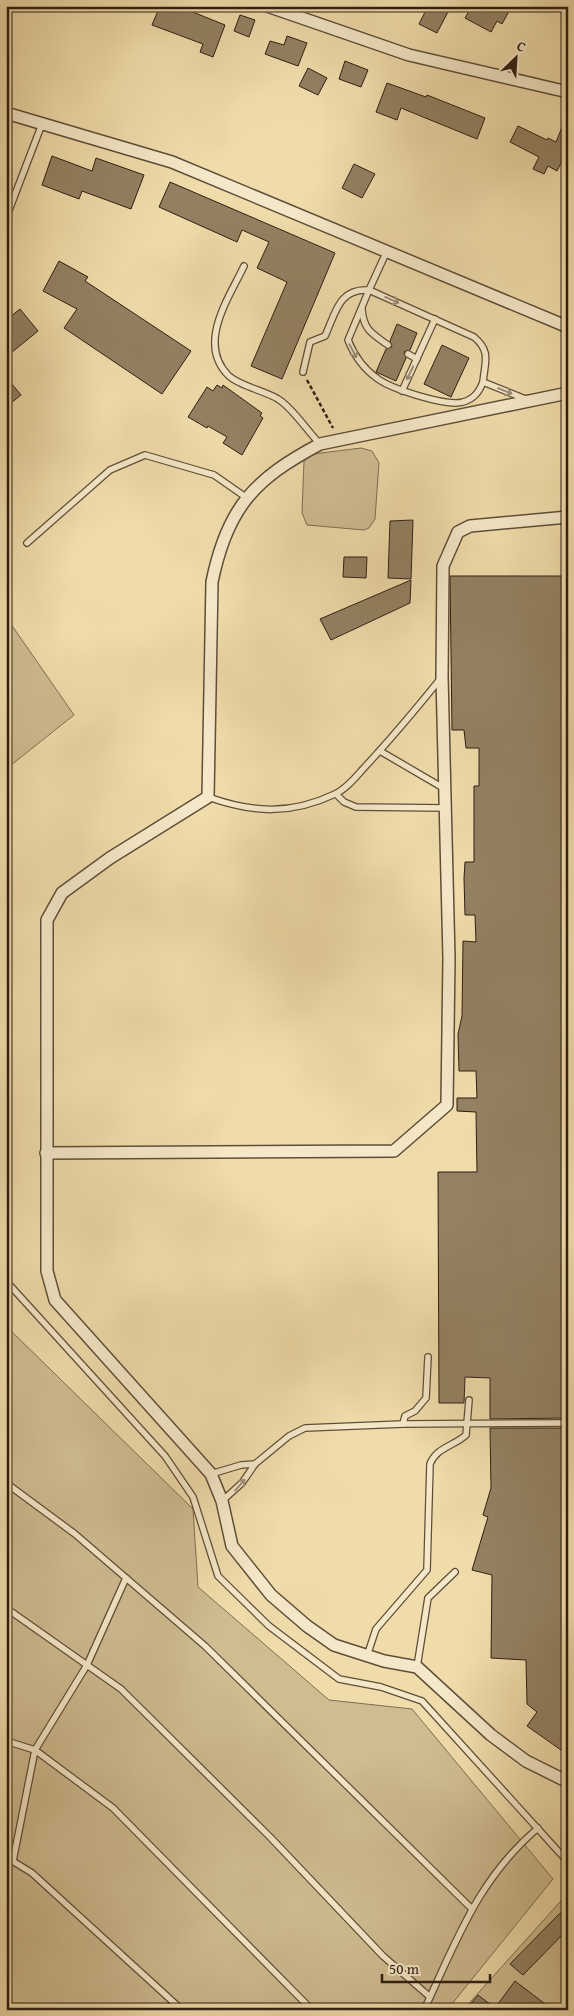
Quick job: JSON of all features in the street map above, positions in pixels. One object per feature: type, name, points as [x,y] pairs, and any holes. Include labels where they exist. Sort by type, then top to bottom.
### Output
[{"type":"street","points":[[267,6],[409,55],[568,92]]},
{"type":"street","points":[[6,113],[172,162],[386,253],[568,327]]},
{"type":"street","points":[[568,394],[529,400],[320,444],[291,460],[251,491],[246,498],[226,530],[212,582],[208,797],[110,858],[62,893],[47,920],[46,1153],[47,1271],[55,1300],[211,1474],[222,1501],[232,1546],[271,1595],[307,1626],[334,1645],[367,1656],[417,1667],[490,1735],[526,1761],[568,1782]]},
{"type":"street","points":[[46,1153],[394,1151],[447,1104],[448,958],[442,677],[443,566],[458,532],[470,526],[568,517]]},
{"type":"lane","points":[[6,218],[42,124]]},
{"type":"lane","points":[[303,372],[310,342],[325,336],[344,296],[356,289],[369,290],[474,337],[483,345],[486,356],[484,382],[477,394],[461,403],[438,400],[402,391],[378,379],[354,355],[348,340],[369,290],[386,253]]},
{"type":"lane","points":[[244,266],[217,323],[214,340],[216,354],[230,376],[280,400],[320,444]]},
{"type":"lane","points":[[362,307],[363,322],[375,336],[388,345]]},
{"type":"lane","points":[[402,391],[435,319]]},
{"type":"lane","points":[[408,354],[417,359]]},
{"type":"lane","points":[[484,382],[529,400]]},
{"type":"lane","points":[[27,542],[110,470],[145,455],[214,475],[246,498]]},
{"type":"lane","points":[[208,797],[236,807],[263,811],[291,808],[336,794],[347,786],[380,751],[442,677]]},
{"type":"lane","points":[[380,751],[445,789]]},
{"type":"lane","points":[[336,794],[344,802],[356,807],[446,808]]},
{"type":"lane","points":[[6,1281],[165,1456],[193,1497],[218,1576],[269,1626],[339,1679],[381,1687],[422,1701],[568,1862]]},
{"type":"lane","points":[[403,1424],[405,1416],[415,1411],[426,1398],[428,1357]]},
{"type":"lane","points":[[367,1656],[376,1629],[428,1570],[430,1464],[433,1456],[440,1450],[466,1435],[469,1400]]},
{"type":"lane","points":[[222,1501],[242,1483],[255,1464],[289,1436],[305,1428],[403,1424],[568,1423]]},
{"type":"lane","points":[[211,1474],[241,1465],[255,1464]]},
{"type":"lane","points":[[6,1483],[75,1534],[205,1646],[472,1908]]},
{"type":"lane","points":[[417,1667],[428,1598],[455,1572]]},
{"type":"lane","points":[[12,1861],[35,1750],[87,1665],[126,1578]]},
{"type":"lane","points":[[6,1608],[121,1689],[271,1838],[383,1956],[430,1997]]},
{"type":"lane","points":[[6,1741],[35,1750],[113,1808],[312,2010]]},
{"type":"lane","points":[[424,2010],[472,1908],[502,1862],[538,1828]]},
{"type":"lane","points":[[6,1857],[32,1873],[182,2010]]},
{"type":"path","points":[[303,372],[339,441]]},
{"type":"shaded area","points":[[361,448],[372,451],[379,463],[375,519],[369,528],[364,530],[307,525],[302,513],[304,461],[313,454]]},
{"type":"shaded area","points":[[6,617],[74,715],[6,769]]},
{"type":"shaded area","points":[[6,1326],[193,1509],[198,1587],[329,1700],[412,1709],[553,1879],[447,2010],[6,2010]]},
{"type":"shaded area","points":[[568,1893],[568,2010],[463,2010]]},
{"type":"building","points":[[160,6],[178,6],[225,25],[213,57],[200,52],[203,44],[152,25]]},
{"type":"building","points":[[428,6],[451,6],[437,33],[419,24]]},
{"type":"building","points":[[472,6],[512,6],[502,24],[497,21],[491,32],[465,18]]},
{"type":"building","points":[[240,15],[255,20],[249,37],[234,31]]},
{"type":"building","points":[[287,36],[307,43],[298,66],[265,54],[270,41],[284,45]]},
{"type":"building","points":[[345,61],[368,70],[361,87],[339,79]]},
{"type":"building","points":[[308,68],[327,78],[318,95],[299,86]]},
{"type":"building","points":[[387,83],[426,97],[427,95],[485,118],[477,139],[401,108],[397,120],[376,112]]},
{"type":"building","points":[[568,113],[568,149],[557,171],[548,166],[544,174],[533,169],[539,157],[510,142],[518,126],[547,140],[548,138],[556,142]]},
{"type":"building","points":[[52,156],[92,171],[96,158],[144,175],[131,209],[82,191],[79,199],[42,185]]},
{"type":"building","points":[[354,164],[375,174],[362,198],[342,188]]},
{"type":"building","points":[[170,182],[335,253],[282,379],[251,366],[287,282],[257,268],[269,242],[242,230],[237,242],[159,207]]},
{"type":"building","points":[[59,261],[88,277],[85,281],[191,351],[162,394],[64,328],[77,309],[43,291]]},
{"type":"building","points":[[20,309],[38,331],[6,357],[6,320]]},
{"type":"building","points":[[397,324],[417,333],[410,350],[404,352],[406,358],[396,381],[376,372],[386,349],[392,347],[390,341]]},
{"type":"building","points":[[442,345],[469,358],[451,397],[424,384]]},
{"type":"building","points":[[6,377],[21,395],[6,407]]},
{"type":"building","points":[[217,385],[222,388],[223,385],[262,413],[260,416],[263,418],[242,455],[223,443],[227,437],[188,417],[207,387],[213,391]]},
{"type":"building","points":[[413,520],[411,579],[388,578],[390,521]]},
{"type":"building","points":[[344,557],[367,557],[366,578],[343,577]]},
{"type":"building","points":[[450,576],[568,576],[568,1418],[490,1419],[490,1378],[465,1377],[464,1403],[439,1403],[438,1172],[477,1172],[476,1112],[457,1111],[457,1098],[477,1098],[476,1071],[459,1071],[458,1034],[462,1016],[463,941],[476,942],[475,915],[465,915],[464,878],[465,862],[474,862],[474,786],[479,786],[479,748],[466,748],[464,730],[452,730]]},
{"type":"building","points":[[411,580],[410,603],[331,640],[320,619]]},
{"type":"building","points":[[490,1428],[568,1428],[568,1755],[527,1726],[537,1712],[527,1704],[526,1660],[491,1658],[492,1575],[472,1570],[488,1517],[483,1515],[491,1488]]},
{"type":"building","points":[[568,1905],[568,1929],[523,1975],[510,1964]]},
{"type":"building","points":[[515,1981],[553,2010],[466,2010],[478,1995],[495,2008]]}]
